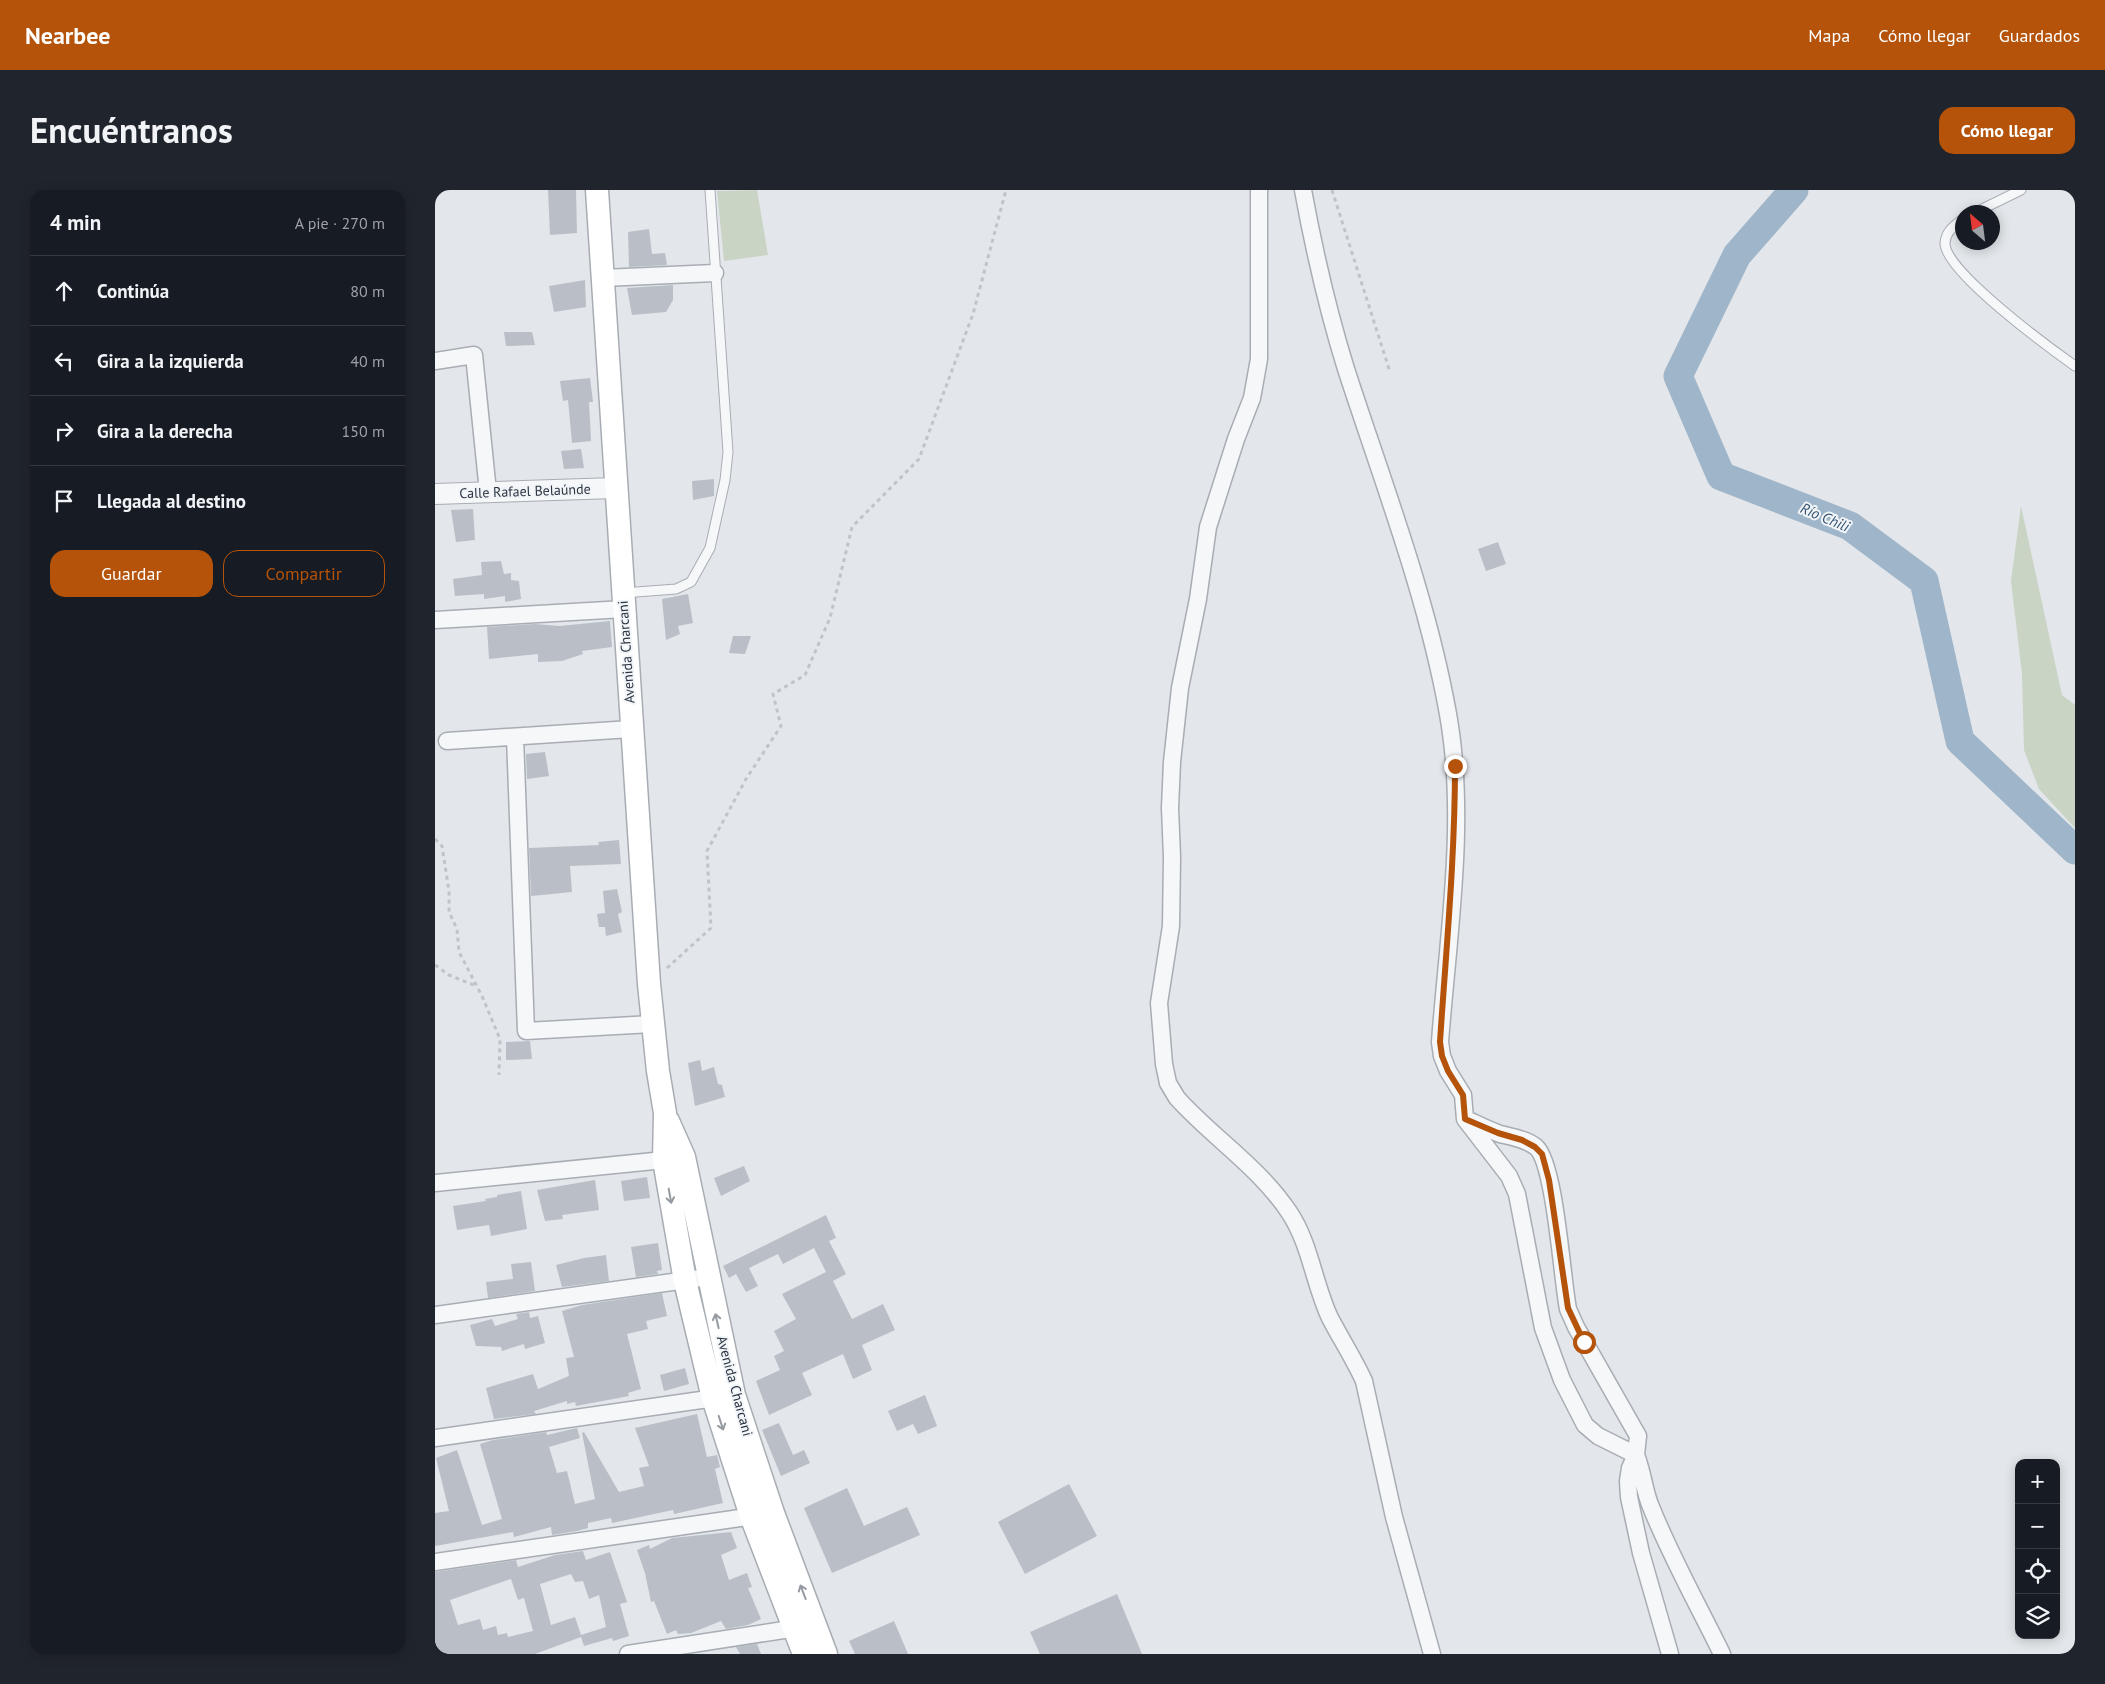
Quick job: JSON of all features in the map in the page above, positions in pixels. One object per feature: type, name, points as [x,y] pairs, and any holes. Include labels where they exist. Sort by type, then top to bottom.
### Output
[{"type":"main road","name":"Avenida Charcani","points":[[597,190],[615,488],[649,984],[652,1024],[665,1113],[674,1159],[707,1277],[724,1397],[751,1516],[805,1626],[826,1654]]},
{"type":"main road","name":"Avenida Charcani","points":[[674,1159],[685,1280],[724,1397],[773,1513],[805,1626],[804,1654]]},
{"type":"street","points":[[1259,190],[1259,359],[1252,398],[1236,439],[1208,527],[1198,598],[1180,688],[1172,762],[1170,808],[1172,857],[1171,926],[1159,1003],[1164,1064],[1168,1083],[1177,1098],[1271,1189],[1289,1213],[1304,1243],[1330,1317],[1364,1381],[1394,1517],[1432,1654]]},
{"type":"street","points":[[1303,190],[1311,234],[1345,366],[1419,591],[1449,714],[1455,766],[1455,825],[1450,924],[1440,1042],[1442,1056],[1448,1071],[1463,1095],[1465,1119],[1509,1176],[1517,1194],[1543,1328],[1559,1373],[1574,1406],[1585,1425],[1598,1436],[1637,1455]]},
{"type":"street","points":[[603,278],[715,273]]},
{"type":"street","points":[[435,361],[474,355],[488,492]]},
{"type":"street","name":"Calle Rafael Belaúnde","points":[[435,494],[615,488]]},
{"type":"street","points":[[435,620],[623,601]]},
{"type":"street","points":[[447,741],[631,729]]},
{"type":"street","points":[[515,737],[526,1031],[652,1024]]},
{"type":"street","points":[[1465,1119],[1498,1133],[1522,1140],[1535,1147],[1542,1154],[1549,1180],[1568,1308],[1576,1327],[1637,1436],[1637,1455],[1650,1504],[1657,1522],[1722,1654]]},
{"type":"street","points":[[435,1182],[674,1159]]},
{"type":"street","points":[[435,1315],[707,1277]]},
{"type":"street","points":[[435,1438],[724,1397]]},
{"type":"street","points":[[1637,1455],[1630,1468],[1627,1481],[1629,1497],[1641,1553],[1670,1654]]},
{"type":"street","points":[[435,1562],[773,1513]]},
{"type":"street","points":[[628,1654],[805,1626]]},
{"type":"lane","points":[[623,601],[676,589],[691,582],[710,548],[725,480],[728,452],[710,190]]},
{"type":"lane","points":[[1990,205],[2021,190]]},
{"type":"lane","points":[[1955,226],[1947,232],[1945,245],[1954,262],[2022,328],[2075,366]]},
{"type":"path","points":[[649,984],[711,928],[707,850],[746,779],[781,726],[773,694],[805,675],[830,618],[852,527],[919,459],[973,314],[1006,190]]},
{"type":"path","points":[[1332,190],[1390,372]]},
{"type":"path","points":[[435,839],[442,846],[449,891],[449,912],[457,929],[459,952],[500,1039],[499,1075]]},
{"type":"path","points":[[435,965],[449,975],[477,987]]},
{"type":"green space","points":[[757,190],[768,255],[724,261],[717,191]]},
{"type":"green space","points":[[2021,506],[2062,695],[2075,705],[2075,828],[2039,789],[2024,750],[2022,674],[2011,581]]},
{"type":"building","points":[[548,190],[576,190],[577,233],[550,235]]},
{"type":"building","points":[[649,229],[652,254],[665,253],[667,265],[629,267],[628,232]]},
{"type":"building","points":[[585,280],[586,307],[554,312],[549,286]]},
{"type":"building","points":[[673,285],[673,300],[666,312],[632,315],[627,288]]},
{"type":"building","points":[[504,332],[532,332],[535,345],[506,346]]},
{"type":"building","points":[[590,378],[593,402],[589,402],[591,441],[572,443],[568,400],[563,401],[560,381]]},
{"type":"building","points":[[581,449],[584,468],[564,469],[561,451]]},
{"type":"building","points":[[714,479],[714,496],[693,500],[692,481]]},
{"type":"building","points":[[473,509],[475,540],[456,542],[451,510]]},
{"type":"building","points":[[1498,542],[1506,564],[1486,571],[1478,549]]},
{"type":"building","points":[[501,561],[504,574],[511,573],[511,580],[519,581],[521,599],[505,602],[505,596],[484,599],[484,594],[455,596],[453,579],[482,575],[481,562]]},
{"type":"building","points":[[688,594],[693,623],[678,626],[680,634],[666,640],[662,599]]},
{"type":"building","points":[[610,621],[612,647],[582,651],[583,654],[562,661],[538,662],[538,654],[489,659],[487,627],[534,624],[560,626]]},
{"type":"building","points":[[733,636],[751,636],[745,654],[729,653]]},
{"type":"building","points":[[545,752],[549,776],[527,779],[526,754]]},
{"type":"building","points":[[619,840],[621,864],[570,866],[572,892],[531,896],[529,848],[599,845],[598,842]]},
{"type":"building","points":[[617,889],[622,912],[618,914],[622,932],[606,936],[605,927],[599,927],[597,914],[605,913],[603,891]]},
{"type":"building","points":[[530,1041],[532,1059],[506,1060],[506,1042]]},
{"type":"building","points":[[700,1060],[702,1071],[714,1067],[718,1084],[722,1085],[725,1097],[695,1106],[688,1063]]},
{"type":"building","points":[[744,1166],[750,1181],[721,1196],[714,1178]]},
{"type":"building","points":[[647,1177],[650,1198],[624,1201],[621,1181]]},
{"type":"building","points":[[595,1180],[599,1210],[562,1215],[563,1219],[545,1221],[537,1190]]},
{"type":"building","points":[[521,1191],[527,1229],[491,1236],[489,1225],[457,1230],[453,1206],[486,1201],[485,1199],[497,1197],[497,1195]]},
{"type":"building","points":[[826,1215],[836,1238],[829,1241],[846,1274],[833,1281],[852,1319],[883,1304],[895,1330],[862,1345],[872,1370],[853,1379],[843,1354],[802,1373],[812,1395],[769,1415],[756,1381],[780,1370],[774,1356],[784,1351],[774,1331],[796,1319],[782,1294],[826,1272],[814,1248],[783,1264],[778,1254],[749,1268],[758,1286],[746,1292],[736,1274],[729,1278],[723,1266]]},
{"type":"building","points":[[658,1243],[662,1270],[657,1271],[658,1274],[636,1277],[631,1247]]},
{"type":"building","points":[[606,1255],[609,1281],[562,1287],[556,1265]]},
{"type":"building","points":[[531,1262],[535,1291],[488,1298],[486,1282],[513,1279],[511,1264]]},
{"type":"building","points":[[662,1293],[667,1316],[646,1321],[648,1329],[627,1334],[641,1389],[628,1393],[629,1396],[576,1406],[575,1402],[567,1404],[567,1401],[534,1411],[536,1414],[494,1419],[486,1388],[533,1374],[538,1389],[569,1376],[566,1358],[574,1357],[562,1311],[582,1305]]},
{"type":"building","points":[[529,1312],[530,1318],[538,1316],[545,1343],[525,1349],[524,1344],[502,1351],[501,1347],[476,1346],[470,1325],[492,1319],[495,1326],[518,1319],[516,1314]]},
{"type":"building","points":[[685,1368],[689,1384],[664,1391],[660,1375]]},
{"type":"building","points":[[925,1395],[937,1426],[918,1434],[913,1424],[897,1431],[888,1411]]},
{"type":"building","points":[[697,1414],[707,1457],[717,1455],[720,1467],[715,1469],[723,1503],[674,1514],[673,1510],[612,1523],[611,1518],[588,1523],[588,1528],[552,1535],[551,1527],[514,1537],[513,1532],[435,1546],[435,1513],[449,1511],[436,1458],[457,1450],[482,1525],[502,1519],[480,1444],[493,1440],[546,1432],[547,1435],[577,1428],[580,1438],[549,1447],[557,1473],[567,1471],[575,1504],[595,1499],[582,1433],[584,1432],[619,1492],[644,1486],[639,1468],[649,1466],[635,1428]]},
{"type":"building","points":[[779,1423],[793,1455],[804,1450],[810,1463],[781,1476],[762,1430]]},
{"type":"building","points":[[1069,1484],[1097,1536],[1025,1574],[998,1522]]},
{"type":"building","points":[[847,1488],[864,1526],[907,1507],[920,1535],[832,1573],[804,1508]]},
{"type":"building","points":[[731,1532],[737,1548],[721,1555],[729,1580],[747,1573],[752,1587],[748,1588],[761,1619],[748,1625],[726,1629],[721,1621],[691,1633],[678,1634],[676,1630],[667,1634],[654,1601],[651,1602],[645,1573],[637,1550],[649,1545],[650,1549],[672,1538]]},
{"type":"building","points":[[583,1551],[586,1560],[610,1552],[627,1602],[620,1604],[629,1636],[613,1641],[612,1638],[584,1646],[581,1637],[535,1654],[435,1654],[435,1572],[516,1560],[518,1567],[555,1555]],"holes":[[[571,1574],[575,1582],[583,1581],[589,1599],[599,1595],[606,1627],[581,1635],[575,1617],[551,1625],[540,1584]],[[511,1579],[518,1600],[524,1598],[533,1631],[508,1637],[507,1633],[498,1635],[496,1626],[483,1630],[480,1619],[458,1625],[450,1600]]]},
{"type":"building","points":[[1117,1594],[1142,1654],[1040,1654],[1030,1632]]},
{"type":"building","points":[[894,1621],[908,1654],[855,1654],[849,1641]]},
{"type":"building","points":[[757,1644],[761,1654],[740,1654],[736,1647]]},
{"type":"waterway","name":"Río Chili","points":[[1794,190],[1737,255],[1678,376],[1721,476],[1850,526],[1924,581],[1960,741],[2075,850]]},
{"type":"route","points":[[1455,766],[1455,825],[1450,924],[1440,1042],[1442,1056],[1453,1082],[1463,1095],[1465,1119],[1498,1133],[1522,1140],[1535,1147],[1542,1154],[1549,1180],[1568,1308],[1584,1342]]}]
